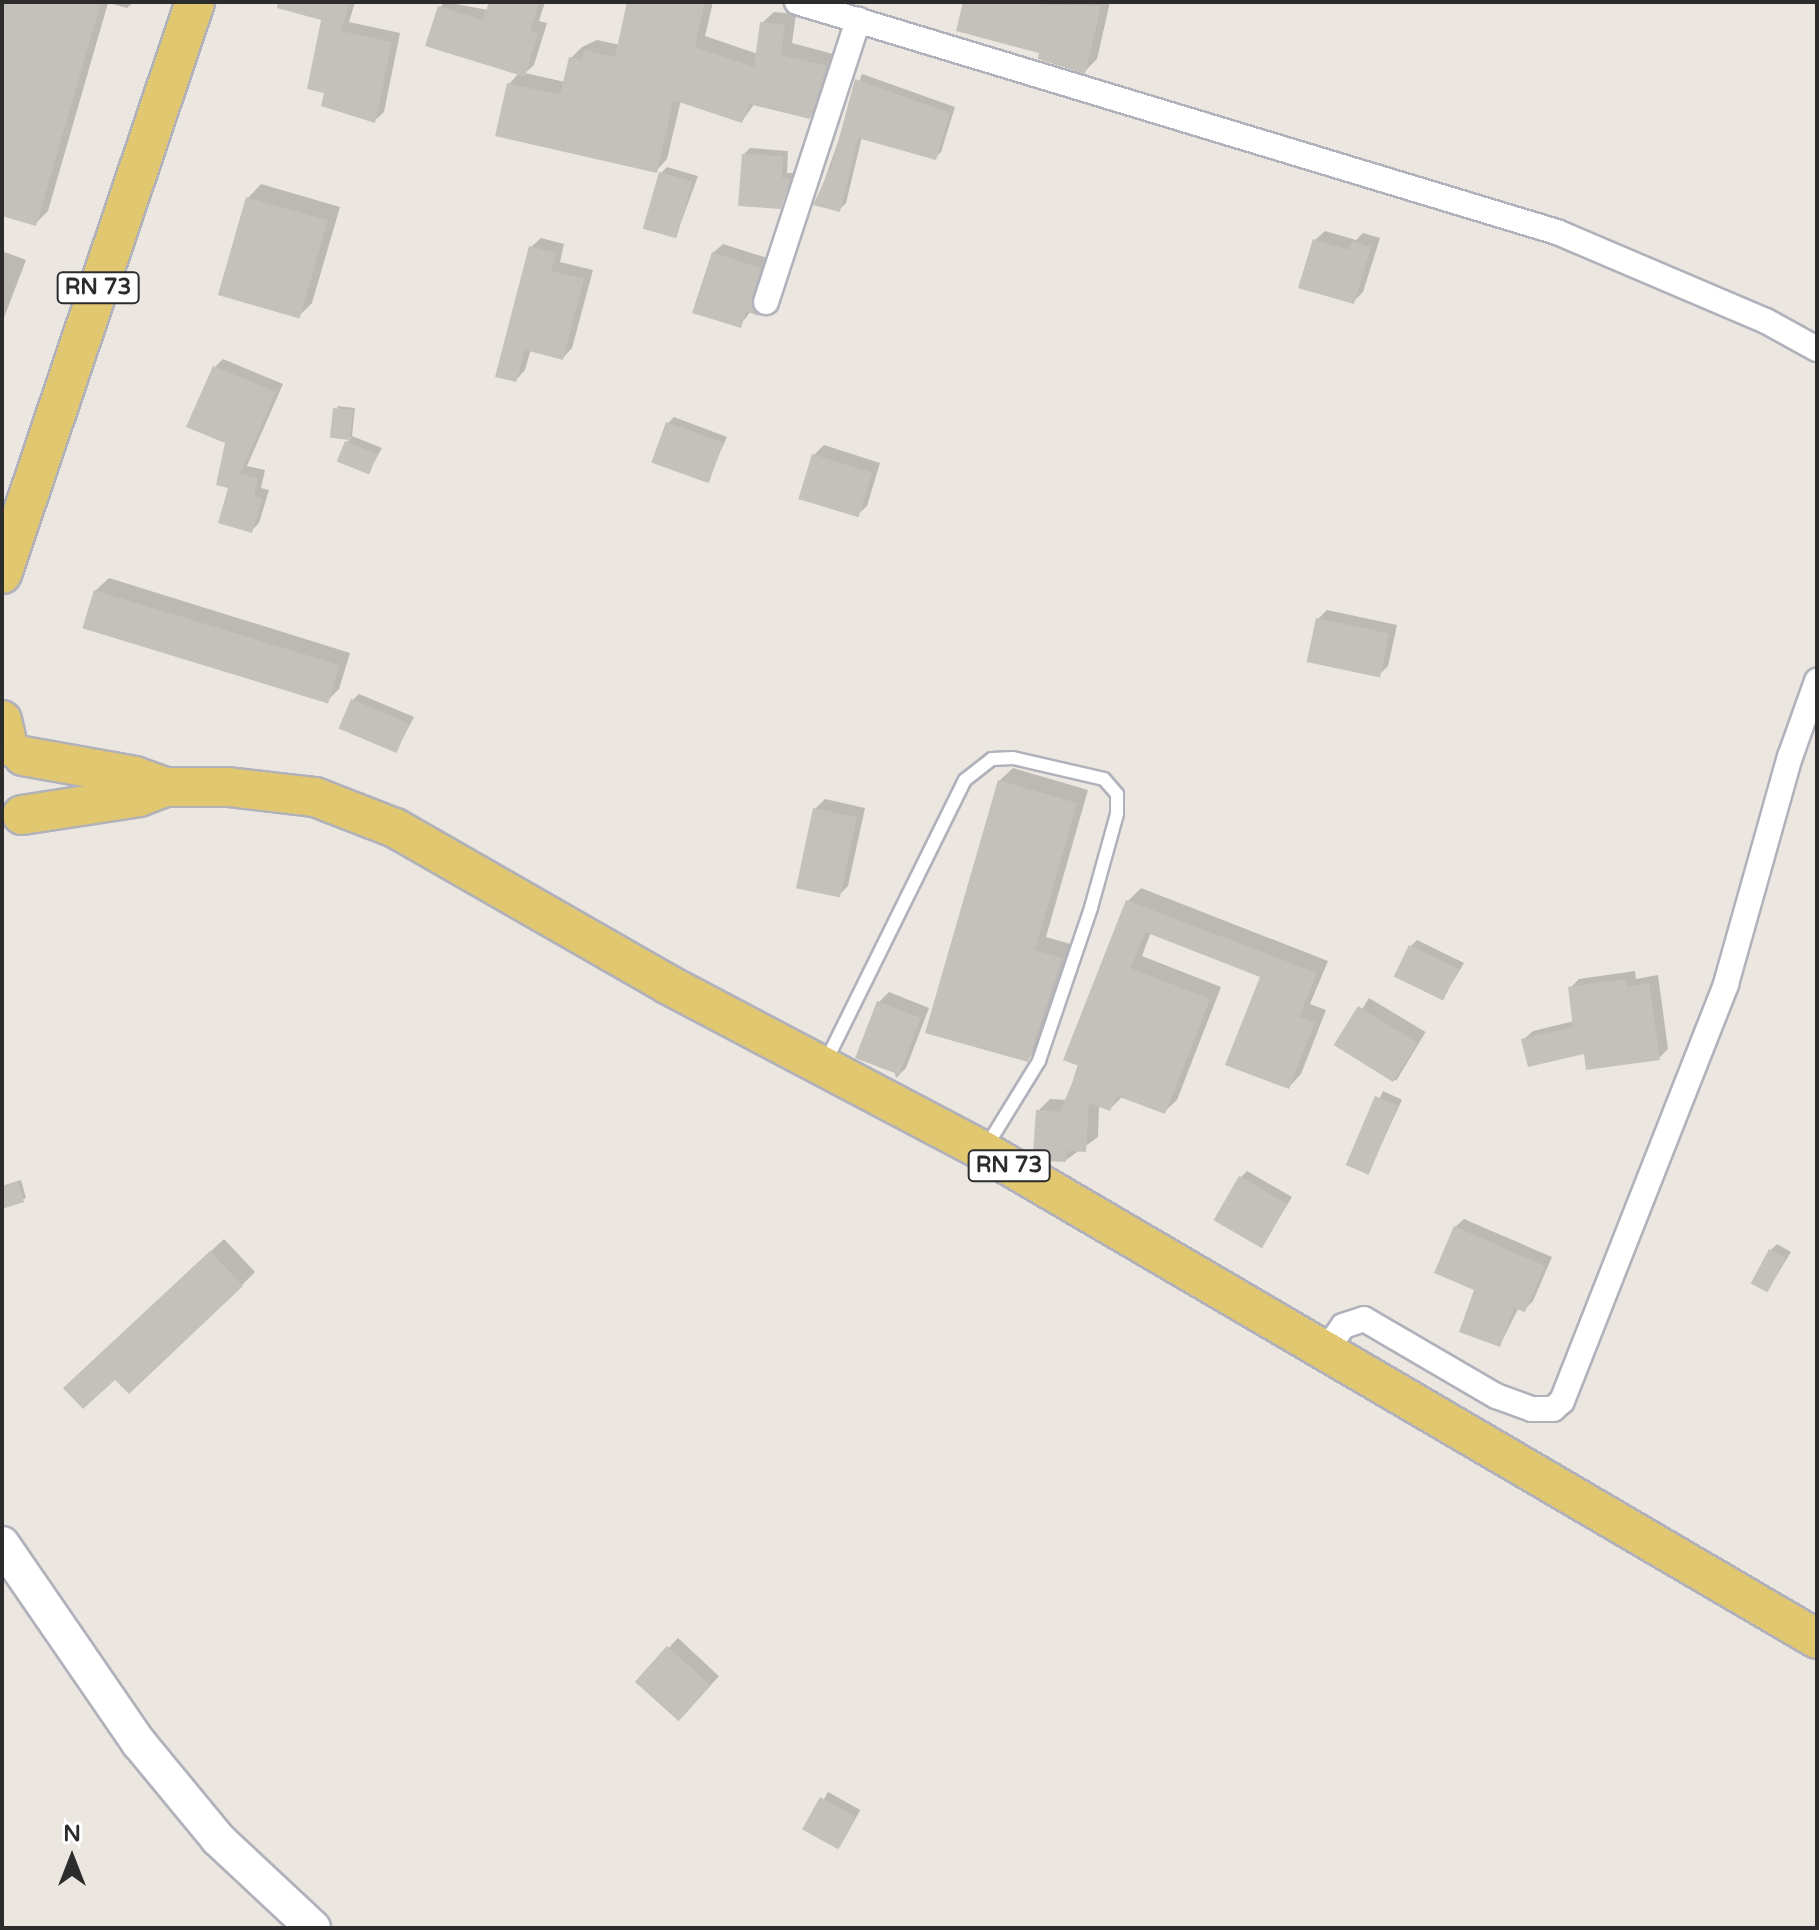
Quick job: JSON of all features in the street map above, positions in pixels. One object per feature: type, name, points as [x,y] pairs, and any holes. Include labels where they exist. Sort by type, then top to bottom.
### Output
[{"type":"main road","name":"RN 73","points":[[2,574],[195,2]]},
{"type":"main road","name":"RN 73","points":[[9,741],[165,787],[280,790],[315,797],[395,828],[823,1067],[984,1151],[1327,1349],[1817,1639]]},
{"type":"main road","points":[[9,741],[33,786],[12,820]]},
{"type":"main road","name":"RN 73","points":[[12,820],[139,797],[165,787]]},
{"type":"main road","points":[[2,1544],[159,1767],[218,1839],[313,1928]]},
{"type":"street","points":[[797,2],[1557,232],[1766,321],[1817,349]]},
{"type":"street","points":[[766,302],[858,20]]},
{"type":"street","points":[[1327,1349],[1343,1326],[1364,1319],[1496,1396],[1532,1409],[1553,1409],[1562,1401],[1726,984],[1785,772],[1817,681]]},
{"type":"lane","points":[[823,1067],[965,780],[992,759],[1013,758],[1104,779],[1117,794],[1117,814],[1091,908],[1039,1061],[984,1151]]},
{"type":"building","points":[[2,2],[101,2],[36,226],[2,216]]},
{"type":"building","points":[[278,2],[350,2],[341,31],[392,42],[375,123],[321,106],[324,93],[307,89],[321,20],[277,8]]},
{"type":"building","points":[[489,2],[539,2],[530,30],[538,33],[525,77],[425,46],[438,6],[483,20]]},
{"type":"building","points":[[627,2],[705,2],[695,47],[754,67],[760,22],[785,25],[781,55],[827,66],[810,119],[749,104],[742,123],[673,100],[657,173],[495,136],[507,83],[560,95],[569,57],[582,60],[584,50],[615,57]]},
{"type":"building","points":[[963,2],[1101,6],[1085,74],[1038,59],[1039,53],[956,31]]},
{"type":"building","points":[[855,79],[950,113],[936,160],[858,138],[840,212],[813,205],[832,165]]},
{"type":"building","points":[[742,154],[783,156],[782,178],[790,179],[781,209],[738,206]]},
{"type":"building","points":[[659,172],[693,182],[676,238],[643,229]]},
{"type":"building","points":[[246,197],[328,220],[300,318],[218,295]]},
{"type":"building","points":[[1313,239],[1349,250],[1352,241],[1371,247],[1354,304],[1298,288]]},
{"type":"building","points":[[529,246],[556,253],[551,271],[584,279],[563,360],[525,350],[516,382],[495,377]]},
{"type":"building","points":[[712,252],[761,268],[752,298],[758,316],[746,311],[741,328],[692,313]]},
{"type":"building","points":[[213,366],[276,392],[240,474],[258,478],[254,496],[262,498],[252,533],[218,523],[228,488],[216,485],[225,443],[186,427]]},
{"type":"building","points":[[333,408],[353,410],[350,440],[330,438]]},
{"type":"building","points":[[666,422],[723,443],[709,483],[651,462]]},
{"type":"building","points":[[345,441],[377,454],[369,475],[337,461]]},
{"type":"building","points":[[812,454],[872,472],[859,517],[798,499]]},
{"type":"building","points":[[94,590],[340,665],[328,703],[82,628]]},
{"type":"building","points":[[1316,618],[1389,634],[1380,678],[1307,662]]},
{"type":"building","points":[[351,699],[409,724],[396,753],[338,728]]},
{"type":"building","points":[[998,780],[1077,803],[1035,950],[1062,958],[1028,1062],[925,1033]]},
{"type":"building","points":[[813,808],[857,817],[840,898],[796,888]]},
{"type":"building","points":[[1126,900],[1317,973],[1299,1017],[1315,1022],[1289,1089],[1225,1065],[1260,977],[1145,932],[1131,968],[1210,999],[1165,1114],[1117,1096],[1110,1111],[1089,1103],[1086,1152],[1067,1151],[1066,1162],[1045,1161],[1033,1154],[1036,1110],[1060,1112],[1079,1066],[1063,1060]]},
{"type":"building","points":[[1409,945],[1458,969],[1443,1001],[1394,976]]},
{"type":"building","points":[[1626,979],[1627,987],[1649,983],[1660,1060],[1586,1070],[1584,1054],[1528,1067],[1521,1039],[1573,1027],[1568,987]]},
{"type":"building","points":[[877,1001],[921,1018],[899,1075],[855,1058]]},
{"type":"building","points":[[1358,1006],[1417,1043],[1393,1082],[1334,1045]]},
{"type":"building","points":[[1375,1096],[1398,1106],[1369,1175],[1346,1165]]},
{"type":"building","points":[[1239,1176],[1287,1204],[1262,1248],[1214,1220]]},
{"type":"building","points":[[18,1182],[24,1202],[2,1209],[2,1186]]},
{"type":"building","points":[[1454,1226],[1545,1266],[1525,1312],[1514,1308],[1500,1347],[1459,1332],[1474,1290],[1434,1273]]},
{"type":"building","points":[[1769,1249],[1786,1258],[1767,1292],[1751,1283]]},
{"type":"building","points":[[210,1251],[243,1286],[129,1394],[115,1380],[83,1409],[63,1388]]},
{"type":"building","points":[[667,1646],[711,1685],[679,1721],[635,1682]]},
{"type":"building","points":[[820,1797],[856,1817],[838,1849],[802,1829]]}]
